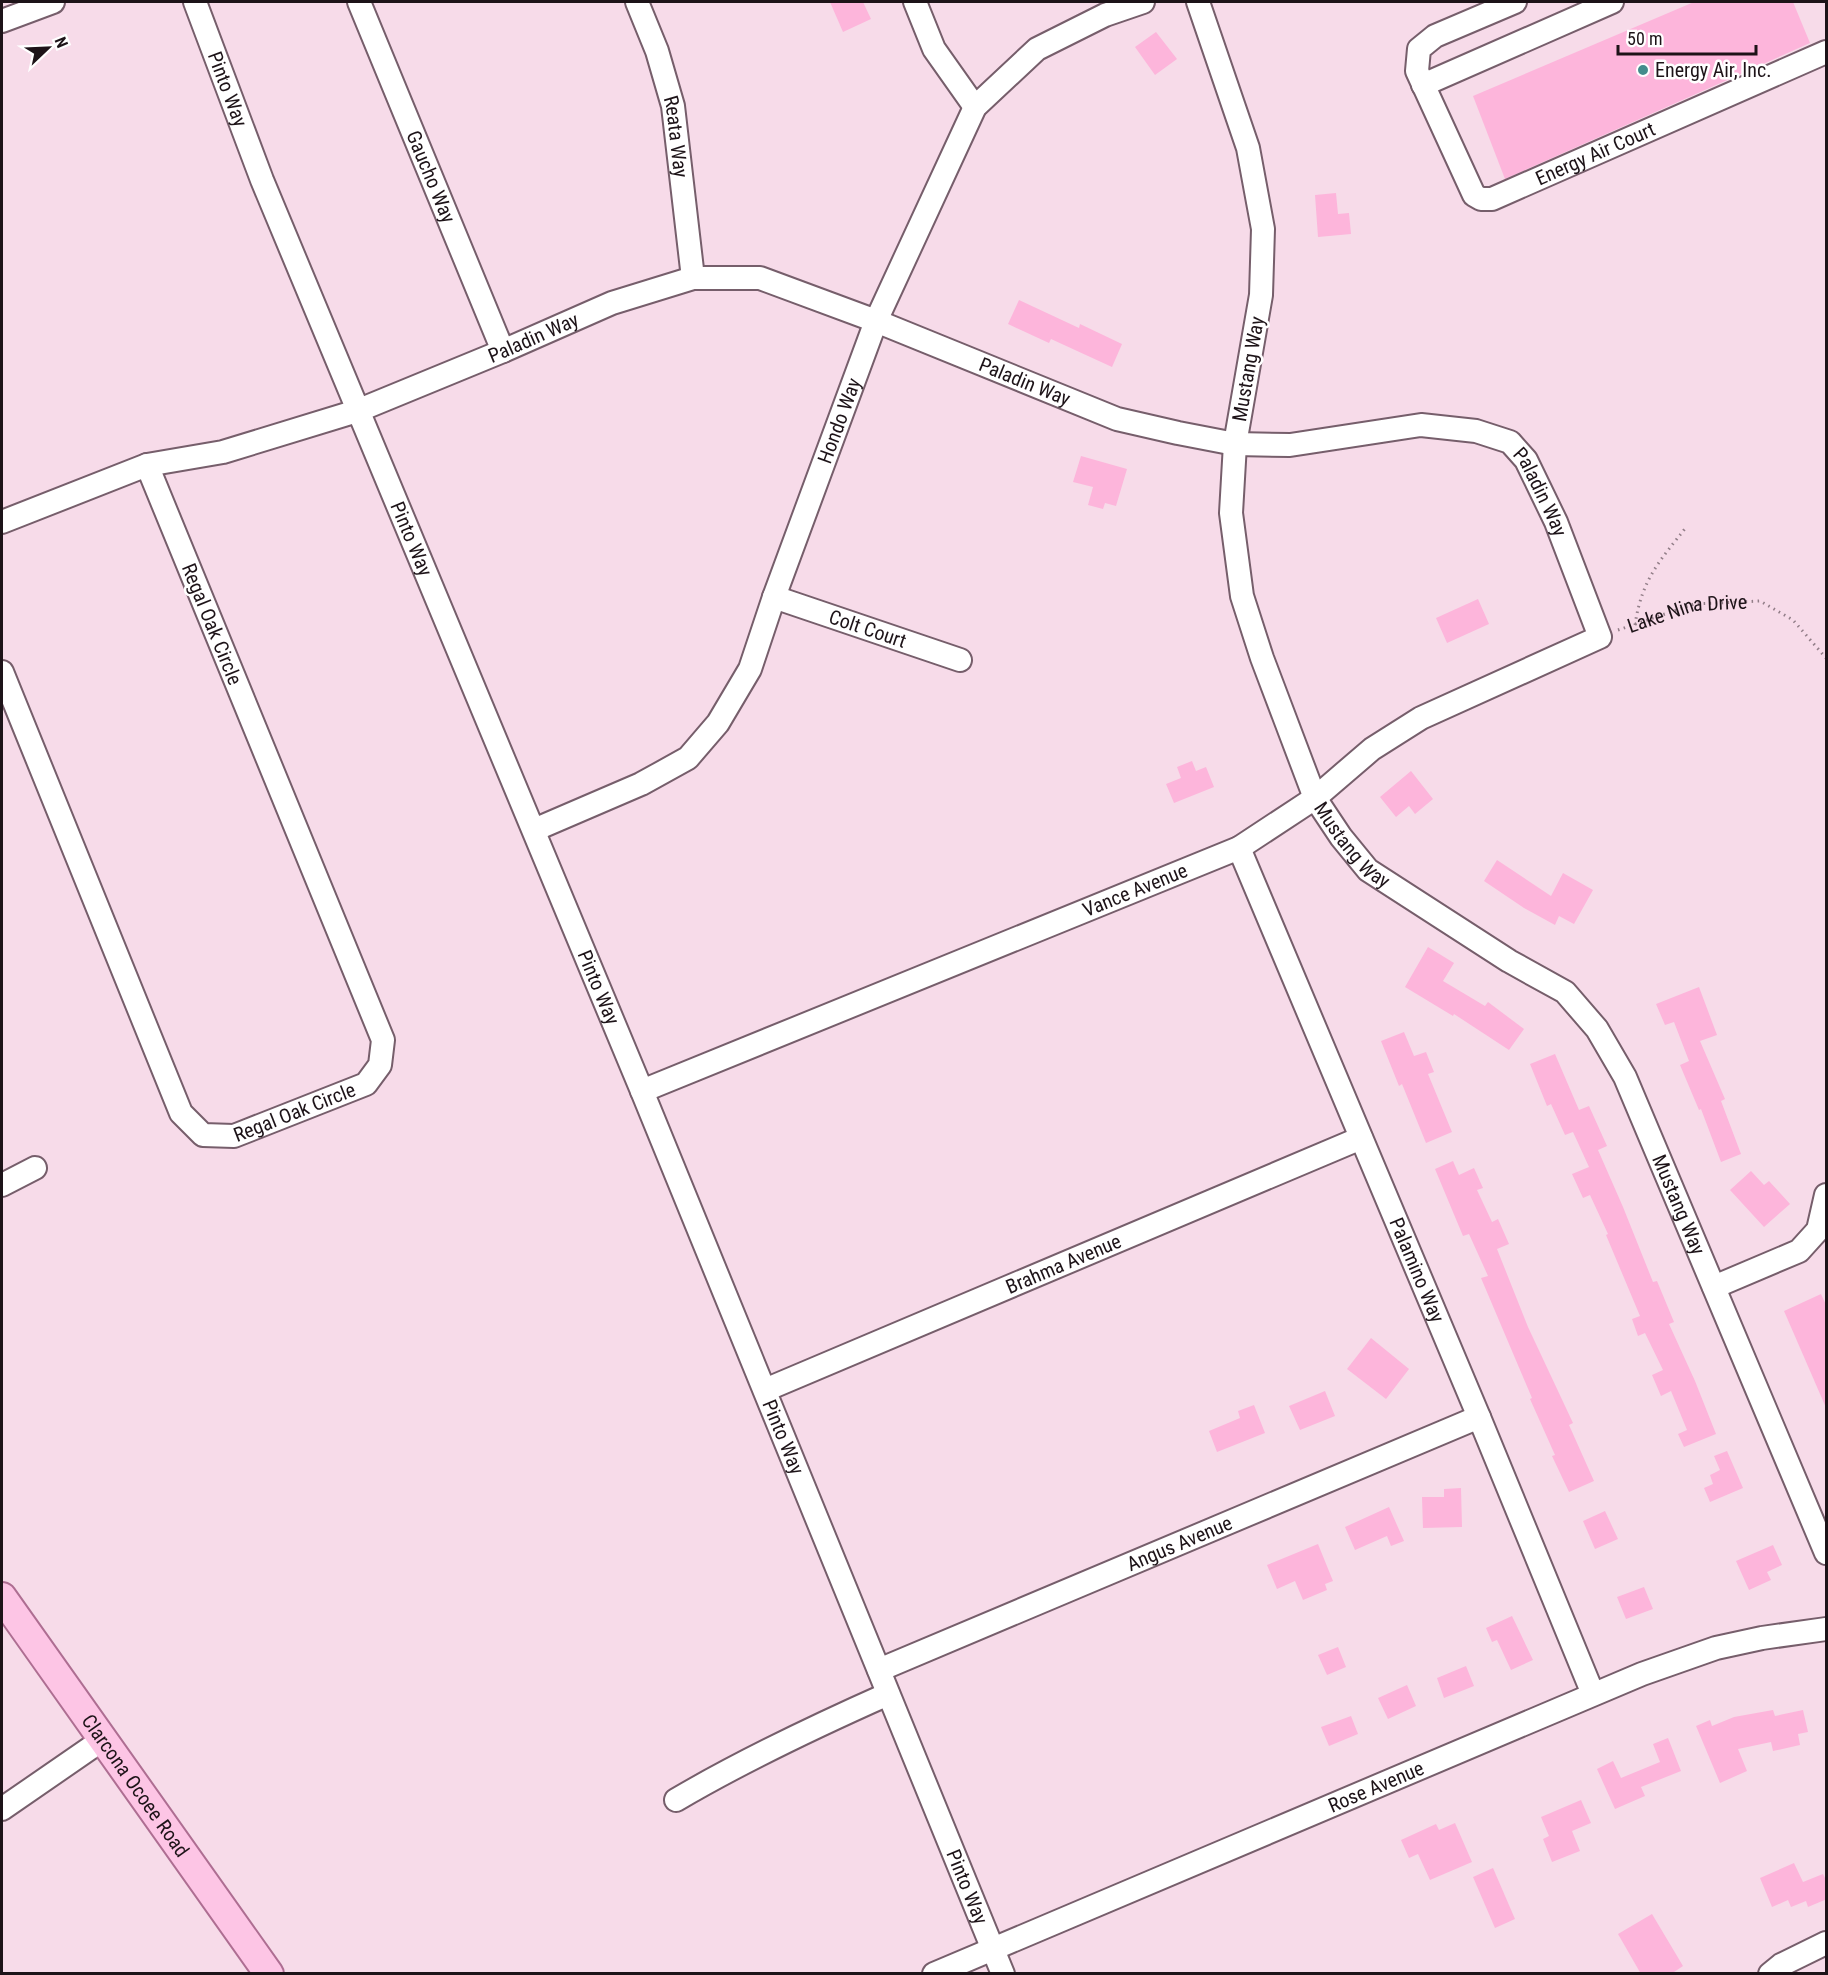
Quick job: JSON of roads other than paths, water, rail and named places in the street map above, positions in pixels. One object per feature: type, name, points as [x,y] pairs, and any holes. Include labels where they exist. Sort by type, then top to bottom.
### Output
[{"type":"main road","name":"Clarcona Ocoee Road","points":[[2,1597],[269,1974]]},
{"type":"street","points":[[2,21],[53,2]]},
{"type":"street","name":"Pinto Way","points":[[195,2],[261,180],[642,1091],[1003,1974]]},
{"type":"street","name":"Gaucho Way","points":[[359,2],[503,351]]},
{"type":"street","name":"Reata Way","points":[[637,2],[657,51],[673,106],[693,278]]},
{"type":"street","points":[[915,2],[934,49],[975,107]]},
{"type":"street","name":"Hondo Way","points":[[534,830],[641,784],[688,758],[718,723],[750,669],[774,597],[876,321],[975,107],[1037,49],[1105,15],[1143,2]]},
{"type":"street","name":"Mustang Way","points":[[1197,2],[1248,147],[1263,229],[1261,295],[1235,444],[1231,513],[1242,596],[1262,658],[1315,798],[1341,837],[1368,870],[1509,961],[1565,992],[1598,1029],[1625,1077],[1827,1553]]},
{"type":"street","name":"Energy Air Court","points":[[1515,2],[1435,36],[1419,49],[1417,71],[1474,195],[1481,199],[1492,199],[1827,52]]},
{"type":"street","points":[[1423,85],[1612,2]]},
{"type":"street","name":"Paladin Way","points":[[357,411],[612,303],[693,278],[760,278],[876,321],[1117,419],[1235,444],[1290,445],[1421,425],[1476,431],[1510,442],[1526,460],[1556,522],[1600,637]]},
{"type":"street","points":[[2,522],[147,465],[223,452],[357,411]]},
{"type":"street","name":"Regal Oak Circle","points":[[2,672],[181,1113],[203,1135],[234,1136],[366,1084],[380,1065],[383,1040],[147,465]]},
{"type":"street","name":"Colt Court","points":[[774,597],[960,660]]},
{"type":"street","name":"Vance Avenue","points":[[642,1091],[1239,848],[1315,798],[1372,749],[1421,718],[1600,637]]},
{"type":"street","name":"Palamino Way","points":[[1239,848],[1593,1694]]},
{"type":"street","name":"Brahma Avenue","points":[[765,1390],[1361,1138]]},
{"type":"street","points":[[2,1185],[35,1168]]},
{"type":"street","points":[[1714,1287],[1799,1251],[1822,1231],[1827,1196]]},
{"type":"street","name":"Angus Avenue","points":[[879,1670],[1479,1417]]},
{"type":"street","name":"Rose Avenue","points":[[934,1974],[1641,1674],[1716,1648],[1762,1638],[1827,1629]]},
{"type":"street","points":[[676,1800],[813,1727],[888,1694]]},
{"type":"street","points":[[2,1809],[102,1740]]},
{"type":"street","points":[[1770,1974],[1781,1965],[1827,1943]]},
{"type":"place","name":"Energy Air, Inc.","points":[[1643,70]]}]
